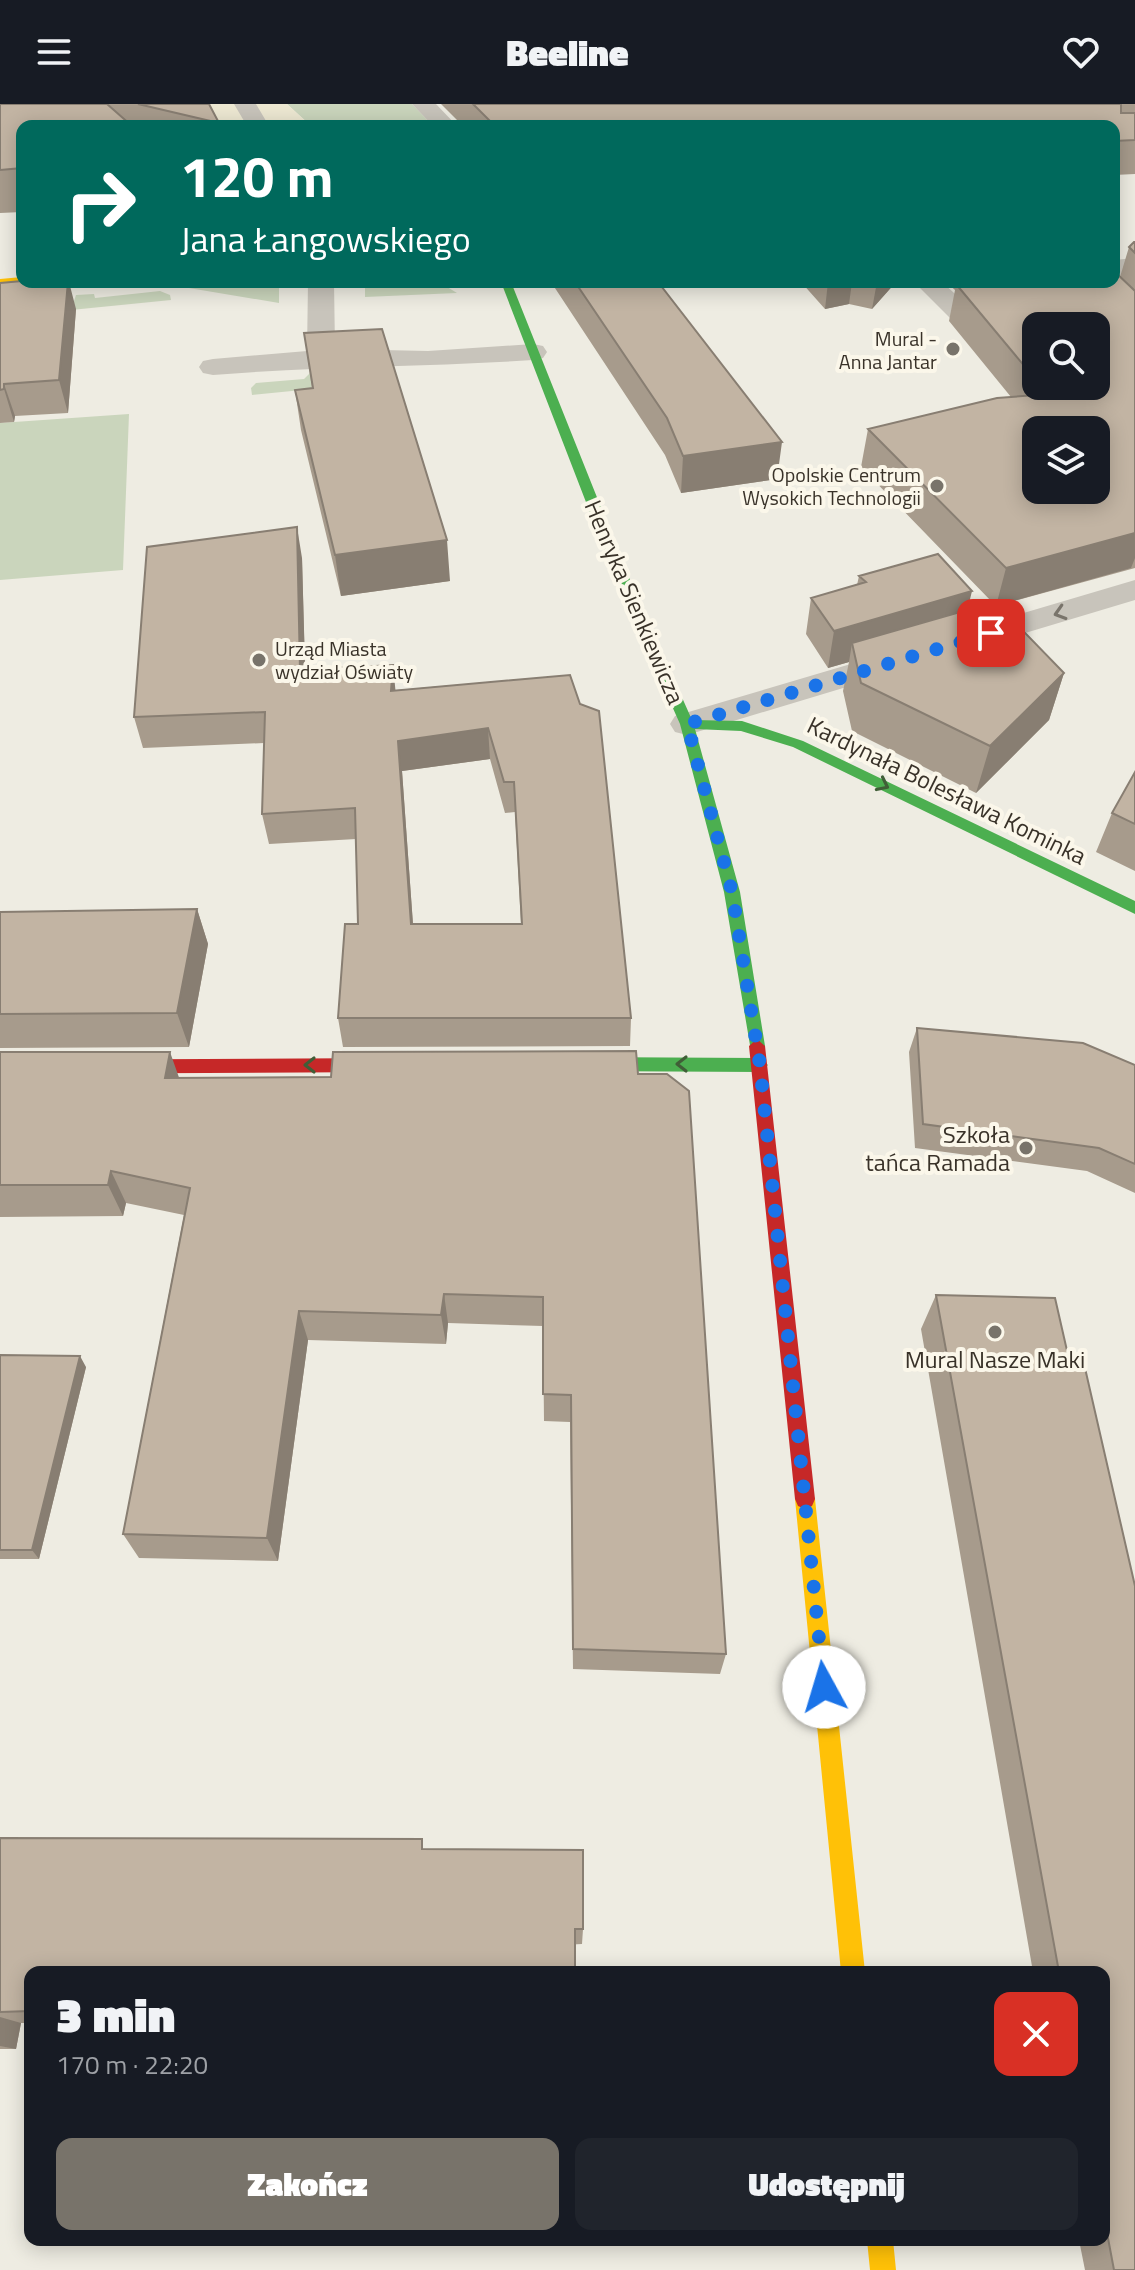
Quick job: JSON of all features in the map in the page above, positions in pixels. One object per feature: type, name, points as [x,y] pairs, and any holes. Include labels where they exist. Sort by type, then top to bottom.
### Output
[{"type":"street","points":[[423,104],[440,120]]},
{"type":"street","points":[[321,288],[321,358]]},
{"type":"street","name":"Henryka Sienkiewicza","points":[[505,288],[625,585],[687,724],[732,892],[760,1065],[852,1966]]},
{"type":"street","points":[[933,288],[959,312],[1035,299]]},
{"type":"street","points":[[213,367],[321,358],[385,356],[428,359],[533,352]]},
{"type":"street","points":[[687,724],[759,717],[1135,590]]},
{"type":"street","name":"Kardynała Bolesława Kominka","points":[[759,717],[798,744],[1135,908]]},
{"type":"street","points":[[561,1064],[760,1065]]},
{"type":"street","points":[[0,1067],[419,1065]]},
{"type":"street","points":[[881,2246],[883,2270]]},
{"type":"green space","points":[[287,104],[412,104],[427,120],[304,120]]},
{"type":"green space","points":[[189,288],[279,288],[279,303]]},
{"type":"green space","points":[[365,288],[449,288],[457,293],[365,297]]},
{"type":"green space","points":[[160,291],[170,295],[171,300],[71,310],[76,295],[94,294],[95,298]]},
{"type":"green space","points":[[310,373],[312,389],[252,395],[251,388],[256,383],[304,379]]},
{"type":"green space","points":[[129,414],[123,570],[0,580],[0,423]]},
{"type":"shaded area","points":[[196,104],[287,104],[304,120],[204,120]]},
{"type":"building","points":[[0,104],[107,104],[125,120],[16,120],[16,169],[0,170]]},
{"type":"building","points":[[138,104],[209,104],[217,120]]},
{"type":"building","points":[[473,104],[1121,104],[1121,113],[1135,113],[1135,140],[1120,141],[1120,120],[489,120]]},
{"type":"building","points":[[1120,277],[1135,291],[1135,533],[1006,568],[868,429],[997,398],[1110,400],[1110,312],[1022,312],[1022,363],[959,288],[1120,288]]},
{"type":"building","points":[[16,282],[16,288],[67,288],[59,380],[4,384],[4,389],[0,390],[0,283]]},
{"type":"building","points":[[579,288],[663,288],[782,442],[683,456],[667,418]]},
{"type":"building","points":[[382,329],[447,540],[335,555],[295,390],[313,388],[304,333]]},
{"type":"building","points":[[297,527],[300,670],[393,665],[391,691],[570,675],[580,704],[599,711],[631,1018],[338,1018],[345,924],[358,924],[355,808],[262,814],[265,712],[134,717],[147,547]],"holes":[[[488,728],[504,782],[514,782],[522,924],[411,924],[398,741]]]},
{"type":"building","points":[[938,554],[972,591],[834,631],[811,598],[866,582],[859,576]]},
{"type":"building","points":[[995,602],[1064,673],[990,746],[861,683],[852,643]]},
{"type":"building","points":[[1135,772],[1135,824],[1112,813]]},
{"type":"building","points":[[197,909],[177,1013],[0,1014],[0,912]]},
{"type":"building","points":[[917,1028],[1083,1043],[1135,1065],[1135,1164],[1099,1148],[923,1124]]},
{"type":"building","points":[[636,1051],[638,1074],[667,1074],[689,1091],[726,1654],[573,1649],[571,1395],[543,1394],[543,1297],[444,1294],[441,1315],[299,1311],[267,1538],[123,1534],[190,1188],[111,1171],[108,1185],[0,1185],[0,1052],[170,1052],[165,1078],[331,1077],[333,1052]]},
{"type":"building","points":[[936,1295],[1055,1298],[1068,1355],[1082,1355],[1135,1586],[1135,2270],[1114,2270],[1109,2246],[1110,1966],[1058,1966]]},
{"type":"building","points":[[0,1355],[80,1356],[32,1550],[0,1550]]},
{"type":"building","points":[[0,1838],[422,1839],[422,1849],[583,1850],[583,1929],[575,1929],[575,1966],[24,1966],[24,2011],[0,2012]]},
{"type":"traffic: fast","points":[[508,288],[625,585],[687,724],[732,892],[757,1046]]},
{"type":"traffic: fast","points":[[687,724],[742,726],[798,744],[1135,908]]},
{"type":"traffic: fast","points":[[578,1064],[760,1065]]},
{"type":"traffic: slow","points":[[0,282],[16,281]]},
{"type":"traffic: slow","points":[[805,1499],[852,1966]]},
{"type":"traffic: slow","points":[[881,2246],[883,2270]]},
{"type":"traffic: jam","points":[[757,1046],[805,1499]]},
{"type":"traffic: jam","points":[[0,1067],[393,1065]]},
{"type":"place","name":"Mural - Anna Jantar","points":[[953,349]]},
{"type":"place","name":"Opolskie Centrum Wysokich Technologii","points":[[937,486]]},
{"type":"place","name":"Urząd Miasta wydział Oświaty","points":[[259,660]]},
{"type":"place","name":"Szkoła tańca Ramada","points":[[1026,1148]]},
{"type":"place","name":"Mural Nasze Maki","points":[[995,1332]]},
{"type":"route","points":[[824,1687],[760,1065],[732,892],[687,724],[991,633]]}]
